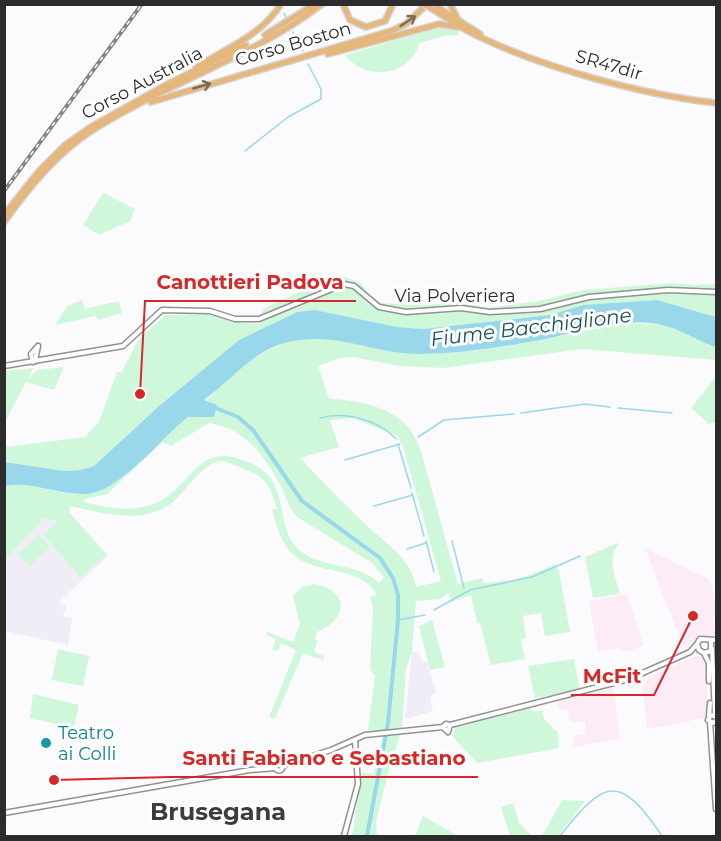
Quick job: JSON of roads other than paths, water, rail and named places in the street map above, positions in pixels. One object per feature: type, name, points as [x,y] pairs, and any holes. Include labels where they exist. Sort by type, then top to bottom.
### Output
[{"type":"highway","name":"Corso Boston","points":[[164,86],[252,34],[272,19],[281,4]]},
{"type":"highway","name":"Corso Australia","points":[[4,215],[39,171],[65,145],[164,86],[248,44],[315,4]]},
{"type":"highway","points":[[127,111],[286,28],[322,4]]},
{"type":"highway","points":[[343,4],[350,20],[366,27],[385,21],[393,4]]},
{"type":"highway","name":"Corso Boston","points":[[127,111],[184,91],[299,59],[391,30],[406,24],[426,4],[460,24]]},
{"type":"highway","points":[[299,59],[351,49],[439,24],[460,24],[450,4]]},
{"type":"highway","name":"SR47dir","points":[[460,24],[479,37],[547,63],[642,90],[717,103]]},
{"type":"highway","name":"SR47dir","points":[[472,32],[497,45]]},
{"type":"highway","name":"Corso Australia","points":[[4,222],[43,173],[67,150],[92,130],[127,111]]},
{"type":"main road","name":"Via Polveriera","points":[[46,360],[128,344],[154,315],[165,310],[210,311],[235,319],[259,319],[344,284],[354,286],[379,307],[406,312],[461,308],[490,312],[540,309],[589,297],[668,290],[717,292]]},
{"type":"main road","points":[[34,362],[31,354],[38,346],[38,353],[46,360]]},
{"type":"main road","points":[[4,366],[46,360]]},
{"type":"main road","points":[[4,813],[276,766],[281,770],[282,766],[373,734],[395,734],[443,727],[448,732],[450,725],[629,679],[690,652],[702,638],[711,640],[714,645],[712,733],[717,809]]},
{"type":"main road","points":[[697,645],[709,663],[714,719]]},
{"type":"main road","points":[[690,652],[702,652],[714,645]]},
{"type":"main road","points":[[344,837],[358,784],[355,740]]},
{"type":"water","name":"Fiume Bacchiglione","points":[[657,300],[716,317],[716,347],[676,329],[649,323],[621,323],[511,345],[434,354],[386,351],[324,339],[289,342],[254,358],[204,400],[217,405],[214,417],[188,417],[138,464],[110,486],[96,492],[82,494],[34,486],[5,486],[5,462],[64,471],[94,466],[159,406],[239,340],[297,312],[315,310],[397,327],[423,329],[550,315],[583,305]]},
{"type":"waterway","points":[[284,13],[286,18]]},
{"type":"waterway","points":[[293,32],[303,51]]},
{"type":"waterway","points":[[245,151],[288,117],[321,99],[321,89],[308,64]]},
{"type":"waterway","points":[[521,413],[585,404],[610,407]]},
{"type":"waterway","points":[[213,407],[238,417],[253,430],[302,501],[380,558],[393,578],[398,595],[398,620],[388,723],[367,836]]},
{"type":"waterway","points":[[618,408],[672,413]]},
{"type":"waterway","points":[[418,437],[444,420],[514,414]]},
{"type":"waterway","points":[[320,418],[340,416],[361,419],[389,432],[396,439]]},
{"type":"waterway","points":[[398,444],[411,488]]},
{"type":"waterway","points":[[345,460],[400,444]]},
{"type":"waterway","points":[[412,493],[424,536]]},
{"type":"waterway","points":[[374,506],[413,495]]},
{"type":"waterway","points":[[426,541],[434,572]]},
{"type":"waterway","points":[[452,541],[464,588]]},
{"type":"waterway","points":[[407,549],[426,543]]},
{"type":"waterway","points":[[434,610],[470,590],[532,577],[580,556]]},
{"type":"waterway","points":[[398,620],[425,615]]},
{"type":"waterway","points":[[560,836],[588,803],[611,791],[622,793],[634,801],[662,836]]},
{"type":"railway","points":[[4,191],[142,4]]},
{"type":"place","name":"Canottieri Padova","points":[[140,394]]},
{"type":"place","name":"McFit","points":[[693,616]]},
{"type":"place","name":"Teatro ai Colli","points":[[46,743]]},
{"type":"place","name":"Santi Fabiano e Sebastiano","points":[[54,780]]},
{"type":"district","name":"Brusegana","points":[[218,811]]}]
